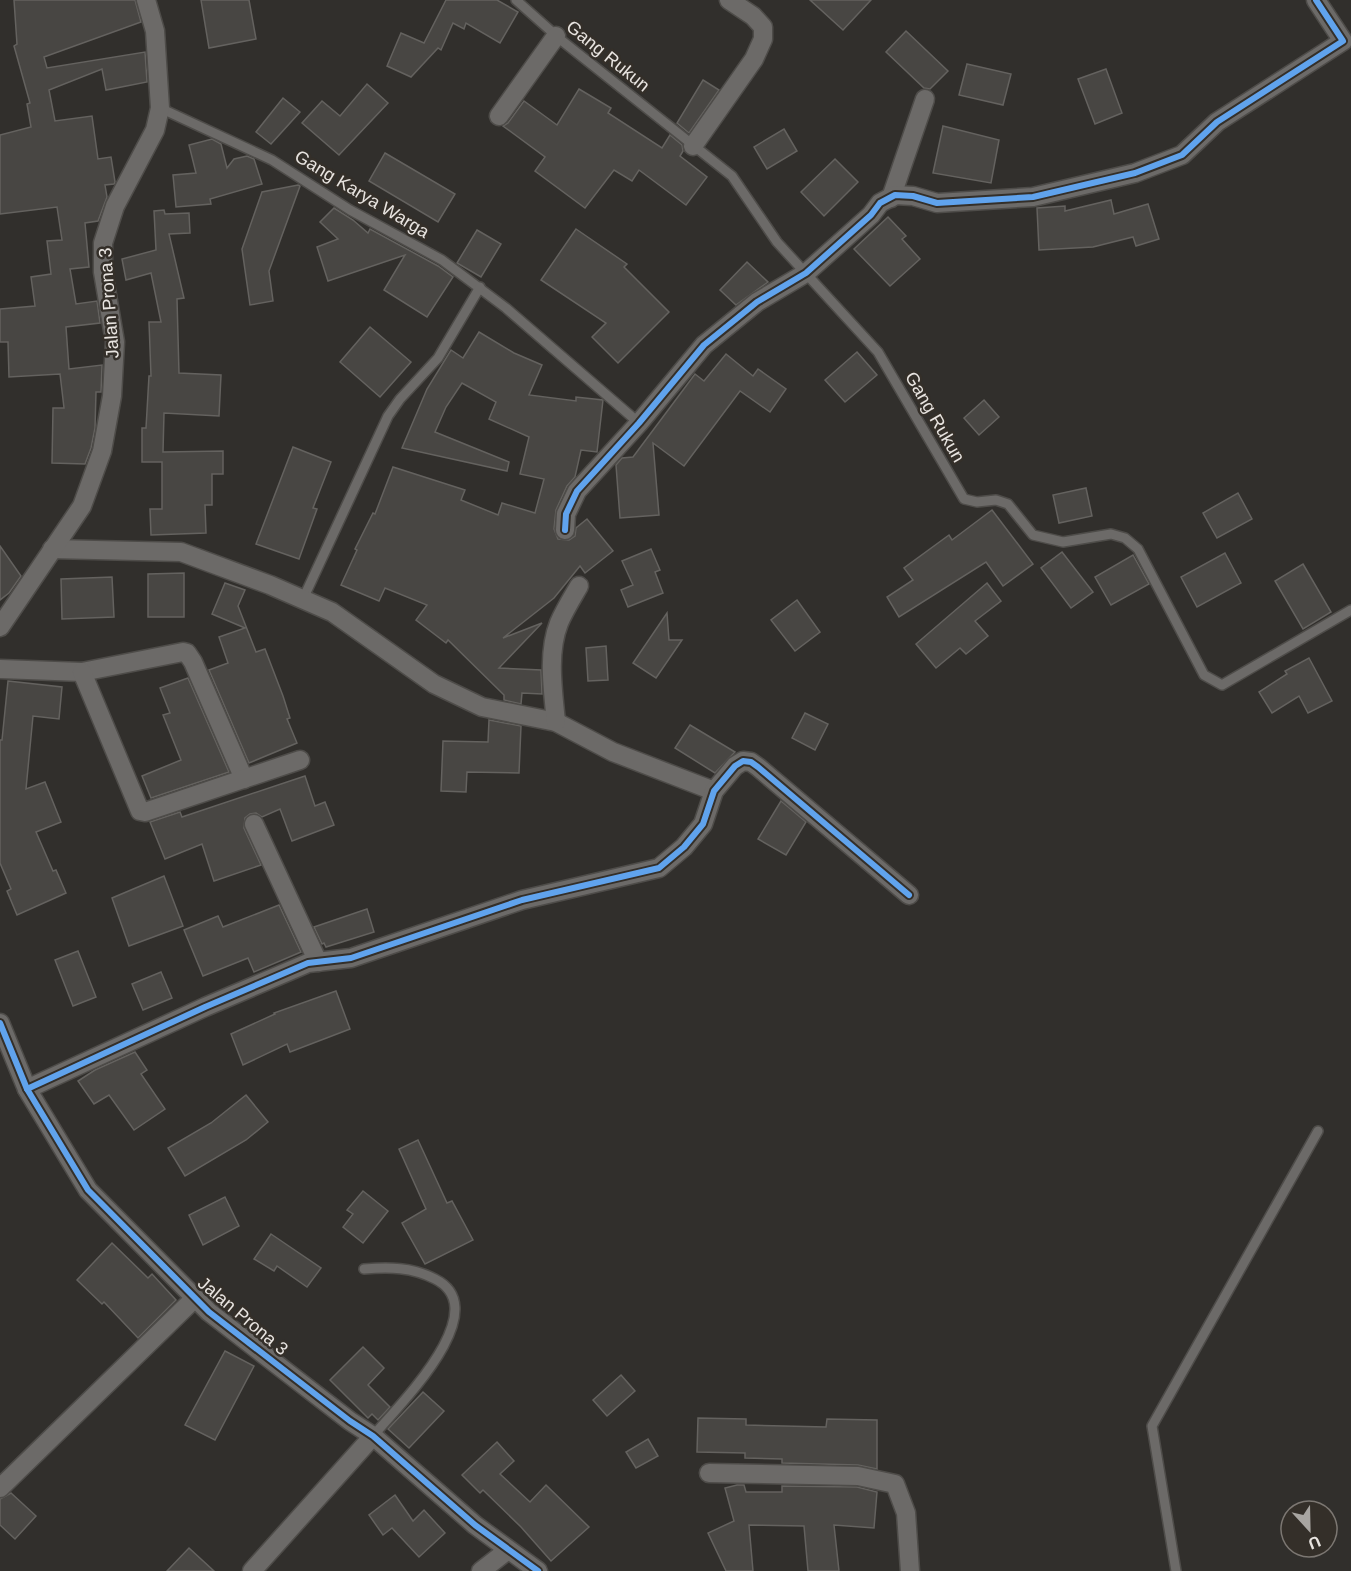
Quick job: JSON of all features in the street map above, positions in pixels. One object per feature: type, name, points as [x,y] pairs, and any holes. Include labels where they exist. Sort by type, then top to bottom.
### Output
[{"type":"street","name":"Jalan Prona 3","points":[[0,627],[82,506],[102,451],[112,396],[115,342],[103,272],[103,243],[115,206],[155,130],[160,108],[155,31],[146,0]]},
{"type":"street","points":[[693,146],[754,59],[763,39],[763,27],[753,16],[729,0]]},
{"type":"street","points":[[565,530],[566,514],[577,491],[639,423],[704,345],[757,302],[806,273],[871,215],[880,203],[895,195],[913,196],[938,203],[1033,197],[1135,173],[1182,155],[1217,122],[1347,48],[1316,0]]},
{"type":"street","points":[[499,116],[556,36]]},
{"type":"street","points":[[891,198],[925,99]]},
{"type":"street","points":[[52,549],[181,552],[332,612],[434,684],[482,707],[556,722],[613,752],[714,791]]},
{"type":"street","points":[[556,722],[553,676],[554,639],[559,623],[579,586]]},
{"type":"street","points":[[0,669],[82,672],[183,652],[188,653],[244,779]]},
{"type":"street","points":[[82,672],[140,811],[145,812],[300,760]]},
{"type":"street","points":[[27,1089],[205,1006],[308,963],[351,958],[522,900],[658,868],[684,847],[703,824],[714,791],[735,766],[743,761],[751,762],[909,894]]},
{"type":"street","points":[[254,824],[318,962]]},
{"type":"street","name":"Jalan Prona 3","points":[[0,1024],[27,1089],[88,1190],[209,1312],[373,1436],[475,1525],[538,1571]]},
{"type":"street","points":[[0,1488],[195,1298]]},
{"type":"street","points":[[252,1571],[373,1436]]},
{"type":"street","points":[[709,1473],[858,1476],[895,1484],[906,1513],[910,1571]]},
{"type":"street","points":[[481,1571],[508,1550]]},
{"type":"lane","name":"Gang Rukun","points":[[516,0],[556,36],[732,176],[777,242],[878,352],[964,499],[977,502],[996,500],[1008,504],[1033,535],[1063,542],[1111,534],[1125,538],[1138,549],[1204,675],[1222,685],[1351,610]]},
{"type":"lane","name":"Gang Karya Warga","points":[[160,108],[272,160],[350,210],[441,260],[480,287],[639,423]]},
{"type":"lane","points":[[303,599],[388,416],[400,399],[438,357],[480,287]]},
{"type":"lane","points":[[1176,1571],[1152,1426],[1318,1131]]},
{"type":"lane","points":[[364,1269],[392,1266],[423,1272],[445,1284],[455,1303],[454,1321],[448,1339],[434,1364],[373,1436]]},
{"type":"building","points":[[14,0],[135,0],[141,22],[44,57],[47,68],[145,52],[147,82],[106,90],[102,69],[49,90],[55,121],[92,116],[98,159],[111,157],[115,182],[105,185],[107,197],[98,221],[85,223],[89,267],[70,269],[76,304],[97,301],[100,323],[66,327],[69,369],[102,365],[101,392],[96,392],[95,428],[85,464],[52,463],[53,408],[64,408],[60,374],[9,377],[8,342],[0,342],[0,309],[35,306],[31,277],[51,274],[47,241],[62,240],[57,207],[0,214],[0,135],[31,127],[27,104],[30,103],[14,46],[17,44]]},
{"type":"building","points":[[201,0],[249,0],[256,39],[209,48]]},
{"type":"building","points":[[446,0],[497,0],[518,12],[500,43],[466,23],[464,29],[453,23],[441,50],[438,48],[411,77],[387,66],[401,33],[424,43]]},
{"type":"building","points":[[810,0],[871,0],[843,30]]},
{"type":"building","points":[[906,31],[948,71],[930,89],[924,88],[886,52]]},
{"type":"building","points":[[967,64],[1011,74],[1003,105],[959,95]]},
{"type":"building","points":[[1106,69],[1122,113],[1095,124],[1078,79]]},
{"type":"building","points":[[703,80],[719,90],[689,133],[677,123]]},
{"type":"building","points":[[367,84],[388,103],[339,155],[302,123],[322,101],[340,116]]},
{"type":"building","points":[[579,89],[611,108],[608,113],[662,148],[670,135],[682,145],[683,151],[680,156],[707,177],[686,205],[639,170],[632,181],[614,170],[585,208],[535,171],[545,157],[503,126],[508,123],[524,101],[557,125]]},
{"type":"building","points":[[283,98],[300,112],[271,144],[256,132]]},
{"type":"building","points":[[943,126],[999,140],[991,183],[933,173]]},
{"type":"building","points":[[784,129],[797,151],[767,169],[754,147]]},
{"type":"building","points":[[212,139],[221,144],[227,168],[234,159],[247,156],[254,159],[262,184],[210,199],[211,204],[176,207],[173,175],[196,173],[189,145]]},
{"type":"building","points":[[385,153],[455,194],[438,222],[369,181]]},
{"type":"building","points":[[835,159],[858,182],[824,216],[801,192]]},
{"type":"building","points":[[300,186],[269,271],[273,301],[250,305],[242,249],[262,192]]},
{"type":"building","points":[[1111,200],[1114,214],[1148,204],[1159,239],[1136,246],[1133,237],[1093,247],[1039,250],[1037,208],[1065,206],[1065,211]]},
{"type":"building","points":[[334,208],[368,233],[370,229],[438,266],[453,277],[427,317],[384,290],[405,255],[328,281],[317,247],[338,239],[320,222]]},
{"type":"building","points":[[164,210],[165,214],[189,213],[190,233],[169,234],[184,298],[177,299],[179,373],[221,375],[219,416],[164,413],[163,452],[223,451],[223,474],[212,474],[212,505],[205,505],[206,533],[151,535],[150,509],[162,509],[162,462],[142,462],[142,428],[146,428],[149,376],[151,376],[149,322],[161,322],[151,273],[126,280],[122,259],[156,250],[154,211]]},
{"type":"building","points":[[888,217],[906,236],[902,239],[920,259],[890,286],[854,249]]},
{"type":"building","points":[[576,229],[627,264],[624,267],[669,312],[618,363],[592,337],[606,323],[541,280]]},
{"type":"building","points":[[477,230],[501,244],[481,277],[457,263]]},
{"type":"building","points":[[747,262],[768,282],[736,305],[720,290]]},
{"type":"building","points":[[370,327],[411,362],[380,397],[340,362]]},
{"type":"building","points":[[479,332],[514,353],[542,365],[529,395],[576,401],[576,397],[603,400],[597,452],[581,450],[575,477],[567,486],[556,510],[554,529],[558,539],[569,540],[575,536],[576,528],[587,519],[613,551],[585,573],[580,566],[554,598],[503,638],[542,623],[499,668],[541,670],[542,694],[522,693],[521,704],[504,700],[504,695],[448,640],[446,643],[416,620],[427,605],[385,588],[379,601],[341,585],[357,550],[355,549],[373,513],[375,514],[393,467],[465,490],[461,500],[498,515],[502,503],[535,513],[544,479],[520,474],[529,437],[489,419],[496,402],[462,383],[446,407],[435,432],[509,462],[507,471],[402,448],[427,389],[451,350],[463,358]]},
{"type":"building","points":[[857,352],[877,375],[845,402],[825,380]]},
{"type":"building","points":[[726,354],[753,376],[758,369],[786,389],[770,412],[740,391],[684,466],[653,443],[659,515],[620,518],[616,465],[622,458],[633,457],[695,374],[704,381]]},
{"type":"building","points":[[984,400],[999,417],[979,435],[964,418]]},
{"type":"building","points":[[293,447],[331,462],[313,508],[317,509],[299,559],[256,544]]},
{"type":"building","points":[[1086,488],[1092,516],[1059,523],[1053,495]]},
{"type":"building","points":[[1238,493],[1252,519],[1217,538],[1203,513]]},
{"type":"building","points":[[992,510],[1033,564],[1003,586],[986,562],[899,617],[887,597],[913,580],[904,568],[949,535],[952,540]]},
{"type":"building","points":[[0,546],[21,576],[9,593],[0,600]]},
{"type":"building","points":[[651,549],[660,570],[655,572],[663,593],[628,607],[621,590],[633,585],[622,561]]},
{"type":"building","points":[[1062,552],[1093,592],[1071,608],[1041,568]]},
{"type":"building","points":[[1225,553],[1241,583],[1197,607],[1181,577]]},
{"type":"building","points":[[1133,555],[1149,584],[1111,605],[1095,577]]},
{"type":"building","points":[[1303,564],[1331,612],[1303,629],[1275,581]]},
{"type":"building","points":[[184,573],[184,617],[148,617],[148,574]]},
{"type":"building","points":[[112,577],[114,617],[62,619],[61,579]]},
{"type":"building","points":[[225,583],[245,590],[238,606],[256,652],[265,649],[283,696],[290,718],[287,719],[297,743],[249,763],[209,670],[228,663],[219,637],[245,628],[212,614]]},
{"type":"building","points":[[987,583],[1001,601],[975,621],[988,636],[966,654],[960,648],[936,668],[916,644]]},
{"type":"building","points":[[797,600],[820,632],[795,651],[771,620]]},
{"type":"building","points":[[667,613],[669,640],[682,640],[656,678],[633,663]]},
{"type":"building","points":[[606,646],[608,680],[588,681],[586,648]]},
{"type":"building","points":[[1309,658],[1332,701],[1308,713],[1299,696],[1272,713],[1259,692],[1287,674],[1285,671]]},
{"type":"building","points":[[188,678],[229,772],[151,798],[142,776],[181,760],[163,715],[170,713],[160,688]]},
{"type":"building","points":[[8,681],[62,687],[59,719],[33,716],[26,789],[45,782],[61,822],[36,832],[53,871],[56,870],[66,893],[17,915],[7,891],[11,889],[0,863],[0,740],[2,740]]},
{"type":"building","points":[[805,713],[828,724],[815,750],[792,738]]},
{"type":"building","points":[[489,720],[521,726],[519,773],[467,772],[466,792],[441,791],[443,741],[488,742]]},
{"type":"building","points":[[690,725],[735,752],[715,773],[675,748]]},
{"type":"building","points":[[305,776],[315,806],[325,802],[334,825],[292,841],[280,809],[262,817],[256,813],[250,814],[245,818],[244,828],[261,865],[214,881],[202,844],[165,859],[150,822],[180,812],[182,817]]},
{"type":"building","points":[[781,801],[806,822],[786,855],[758,839]]},
{"type":"building","points":[[164,876],[183,926],[129,946],[112,898]]},
{"type":"building","points":[[279,905],[301,952],[254,972],[248,958],[203,976],[184,930],[218,916],[223,927]]},
{"type":"building","points":[[367,909],[374,932],[326,947],[324,943],[322,944],[314,927]]},
{"type":"building","points":[[78,951],[96,997],[73,1006],[55,960]]},
{"type":"building","points":[[161,972],[172,998],[143,1010],[132,984]]},
{"type":"building","points":[[336,991],[350,1029],[290,1052],[287,1044],[243,1065],[231,1034],[274,1013]]},
{"type":"building","points":[[135,1052],[147,1070],[141,1074],[165,1109],[134,1130],[109,1095],[94,1104],[78,1081],[95,1070]]},
{"type":"building","points":[[246,1095],[268,1122],[246,1140],[185,1176],[168,1148],[211,1123]]},
{"type":"building","points":[[418,1140],[447,1203],[452,1201],[473,1240],[425,1264],[402,1223],[426,1209],[399,1149]]},
{"type":"building","points":[[363,1191],[388,1211],[363,1243],[343,1227],[353,1214],[347,1210]]},
{"type":"building","points":[[225,1197],[239,1226],[203,1245],[189,1215]]},
{"type":"building","points":[[271,1234],[321,1268],[307,1287],[277,1266],[274,1271],[254,1259]]},
{"type":"building","points":[[112,1243],[148,1278],[152,1274],[176,1300],[138,1338],[104,1302],[102,1304],[77,1280]]},
{"type":"building","points":[[363,1347],[384,1368],[368,1385],[390,1407],[378,1420],[372,1414],[368,1418],[330,1380]]},
{"type":"building","points":[[225,1351],[254,1366],[215,1440],[185,1425]]},
{"type":"building","points":[[621,1375],[635,1391],[607,1416],[593,1400]]},
{"type":"building","points":[[423,1392],[444,1411],[409,1448],[388,1429]]},
{"type":"building","points":[[698,1418],[746,1419],[746,1425],[826,1427],[827,1419],[877,1420],[877,1469],[858,1465],[782,1463],[782,1459],[745,1458],[745,1453],[697,1452]]},
{"type":"building","points":[[648,1439],[658,1456],[636,1468],[626,1452]]},
{"type":"building","points":[[497,1442],[514,1461],[500,1474],[530,1502],[546,1485],[589,1527],[551,1561],[521,1527],[483,1490],[480,1493],[462,1475]]},
{"type":"building","points":[[744,1485],[746,1492],[782,1492],[782,1486],[857,1487],[877,1492],[874,1528],[834,1525],[839,1571],[808,1571],[804,1526],[749,1525],[753,1571],[726,1571],[708,1533],[734,1521],[725,1488]]},
{"type":"building","points":[[11,1493],[36,1516],[15,1539],[0,1525],[0,1499]]},
{"type":"building","points":[[395,1495],[413,1521],[424,1510],[445,1533],[419,1557],[392,1528],[383,1535],[369,1515]]},
{"type":"building","points":[[189,1548],[214,1571],[167,1571]]},
{"type":"cycle path","points":[[565,530],[566,514],[577,491],[639,423],[704,345],[757,302],[806,273],[871,215],[880,203],[895,195],[913,196],[937,203],[1033,197],[1135,173],[1182,155],[1217,122],[1343,41],[1316,0]]},
{"type":"cycle path","points":[[27,1089],[205,1007],[308,963],[351,958],[522,900],[659,868],[684,847],[703,824],[714,791],[735,766],[743,761],[751,762],[758,767],[909,895]]},
{"type":"cycle path","points":[[0,1023],[27,1089],[88,1190],[209,1312],[350,1421],[373,1436],[475,1525],[538,1571]]}]
